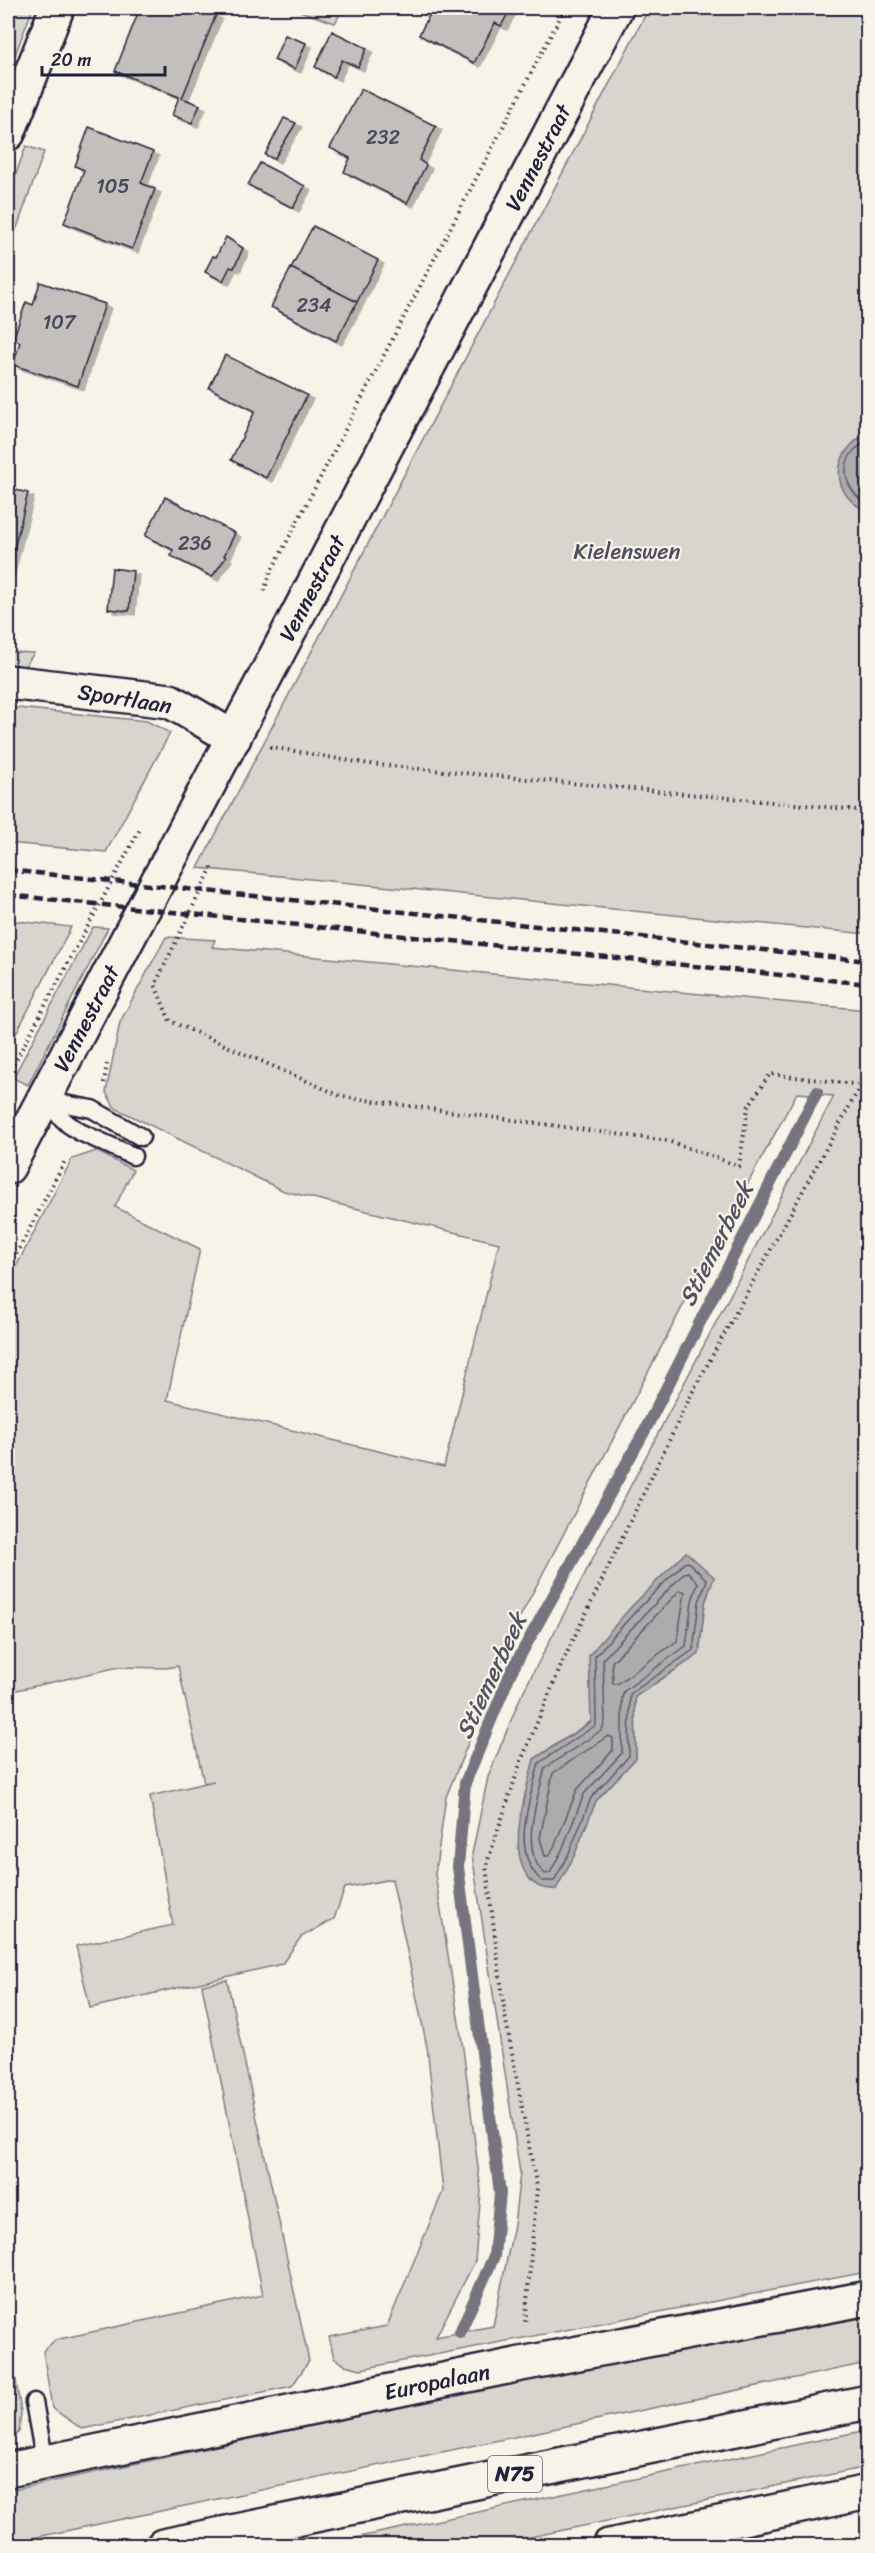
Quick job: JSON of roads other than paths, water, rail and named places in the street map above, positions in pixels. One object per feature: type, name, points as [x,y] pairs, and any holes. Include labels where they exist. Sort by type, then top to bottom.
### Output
[{"type":"street","points":[[8,133],[57,8]]},
{"type":"street","name":"Vennestraat","points":[[8,1167],[616,8]]},
{"type":"street","name":"Sportlaan","points":[[8,682],[170,700],[234,738]]},
{"type":"street","name":"Europalaan","points":[[8,2470],[521,2364],[867,2298]]},
{"type":"street","name":"N75","points":[[163,2546],[867,2402]]},
{"type":"street","points":[[609,2546],[867,2492]]},
{"type":"lane","points":[[44,1100],[92,1109],[141,1137]]},
{"type":"lane","points":[[44,1100],[80,1132],[133,1156]]},
{"type":"lane","points":[[34,2402],[45,2463]]},
{"type":"water","points":[[867,434],[867,511],[846,495],[839,473],[846,451]]},
{"type":"water","points":[[686,1552],[714,1577],[705,1603],[699,1654],[635,1697],[636,1758],[596,1801],[574,1856],[556,1889],[540,1887],[527,1876],[521,1862],[518,1845],[522,1808],[534,1759],[591,1722],[589,1655],[631,1607]]},
{"type":"waterway","name":"Stiemerbeek","points":[[460,2332],[494,2256],[500,2193],[458,1867],[465,1783],[511,1672],[644,1432],[817,1092]]},
{"type":"railway","points":[[8,870],[868,961]]},
{"type":"railway","points":[[8,895],[868,984]]},
{"type":"park label","name":"Kielenswen","points":[[627,551]]}]
